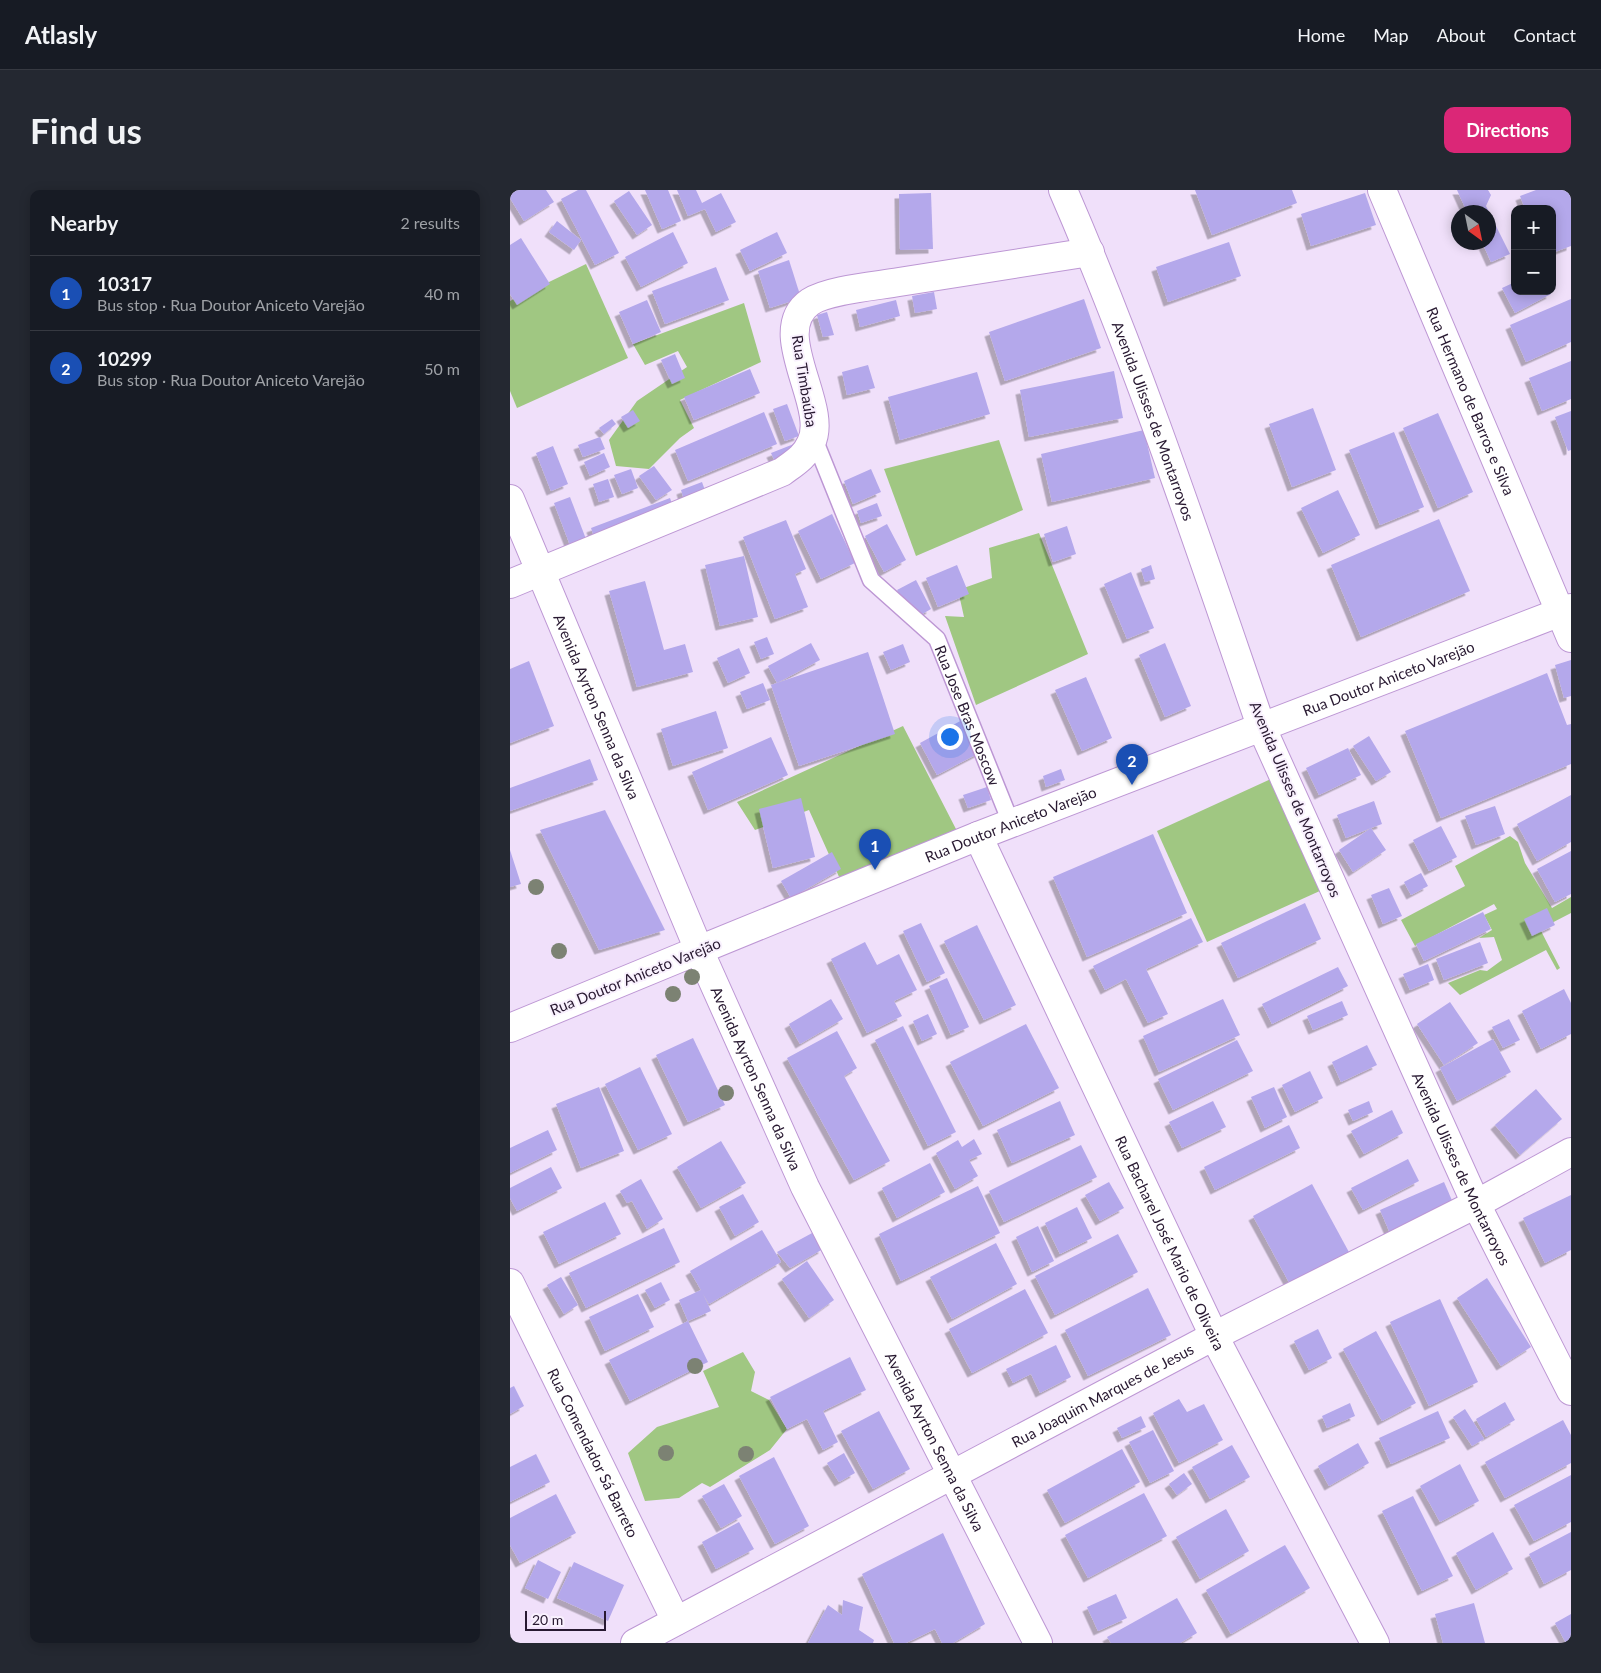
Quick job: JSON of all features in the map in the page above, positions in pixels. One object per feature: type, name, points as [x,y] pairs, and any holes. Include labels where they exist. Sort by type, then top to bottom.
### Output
[{"type":"street","name":"Avenida Ulisses de Montarroyos","points":[[1063,190],[1090,252],[1169,458],[1261,726],[1476,1204],[1571,1391]]},
{"type":"street","name":"Rua Hermano de Barros e Silva","points":[[1382,190],[1565,610],[1571,638]]},
{"type":"street","name":"Rua Timbaúba","points":[[510,584],[782,472],[803,456],[813,441],[815,422],[795,337],[798,317],[809,303],[823,296],[872,286],[1090,252]]},
{"type":"street","name":"Avenida Ayrton Senna da Silva","points":[[510,499],[699,950],[804,1187],[951,1477],[1038,1643]]},
{"type":"street","name":"Rua Doutor Aniceto Varejão","points":[[510,1028],[978,836],[1565,610]]},
{"type":"street","name":"Rua Bacharel José Mario de Oliveira","points":[[978,836],[1214,1336],[1375,1643]]},
{"type":"street","name":"Rua Joaquim Marques de Jesus","points":[[635,1643],[1214,1336],[1476,1204],[1571,1152]]},
{"type":"street","name":"Rua Comendador Sá Barreto","points":[[510,1283],[676,1621]]},
{"type":"lane","name":"Rua Jose Bras Moscow","points":[[813,436],[871,580],[937,640],[1011,823]]},
{"type":"green space","points":[[586,264],[628,358],[517,408],[510,391],[510,301]]},
{"type":"green space","points":[[744,303],[761,362],[680,400],[694,428],[680,438],[649,469],[616,466],[609,440],[637,401],[687,367],[678,351],[645,365],[633,344]]},
{"type":"green space","points":[[999,440],[1023,510],[916,556],[884,469]]},
{"type":"green space","points":[[1039,533],[1088,654],[976,705],[945,616],[964,617],[958,590],[992,578],[989,548]]},
{"type":"green space","points":[[903,726],[957,831],[840,879],[809,810],[755,830],[737,802]]},
{"type":"green space","points":[[1273,778],[1322,890],[1207,942],[1157,831]]},
{"type":"green space","points":[[1510,836],[1518,842],[1525,863],[1552,908],[1571,897],[1571,913],[1540,929],[1560,968],[1557,970],[1546,950],[1460,995],[1448,983],[1480,970],[1487,971],[1502,960],[1494,937],[1479,938],[1492,930],[1484,915],[1497,909],[1494,904],[1415,946],[1401,920],[1465,886],[1455,866]]},
{"type":"green space","points":[[743,1352],[755,1372],[751,1391],[769,1400],[787,1429],[770,1450],[710,1487],[702,1483],[679,1498],[645,1501],[628,1453],[657,1427],[719,1407],[703,1371]]},
{"type":"building","points":[[511,190],[546,190],[554,202],[524,221],[510,198]]},
{"type":"building","points":[[578,190],[586,190],[619,253],[595,265],[561,199]]},
{"type":"building","points":[[645,190],[668,190],[681,221],[662,229]]},
{"type":"building","points":[[677,190],[696,190],[702,203],[721,193],[736,222],[716,232],[705,209],[688,216]]},
{"type":"building","points":[[1195,190],[1292,190],[1297,203],[1212,235]]},
{"type":"building","points":[[1457,190],[1488,190],[1491,195],[1486,205],[1464,205]]},
{"type":"building","points":[[1536,190],[1571,190],[1571,246],[1556,252],[1556,205],[1523,205],[1520,196]]},
{"type":"building","points":[[629,191],[652,225],[637,235],[614,201]]},
{"type":"building","points":[[931,193],[933,249],[900,250],[899,194]]},
{"type":"building","points":[[1365,193],[1376,225],[1311,246],[1301,214]]},
{"type":"building","points":[[557,221],[581,240],[574,250],[549,232]]},
{"type":"building","points":[[1496,226],[1510,254],[1491,262],[1486,250],[1496,250]]},
{"type":"building","points":[[673,232],[688,263],[641,287],[625,257]]},
{"type":"building","points":[[777,232],[787,253],[750,271],[740,250]]},
{"type":"building","points":[[521,238],[550,284],[517,305],[510,294],[510,245]]},
{"type":"building","points":[[1229,242],[1241,276],[1168,302],[1156,267]]},
{"type":"building","points":[[789,260],[801,298],[770,308],[758,271]]},
{"type":"building","points":[[716,267],[729,300],[665,324],[652,291]]},
{"type":"building","points":[[1511,284],[1511,295],[1549,295],[1515,313],[1502,288]]},
{"type":"building","points":[[934,292],[937,309],[915,313],[912,296]]},
{"type":"building","points":[[1084,299],[1101,348],[1005,381],[989,332]]},
{"type":"building","points":[[1571,299],[1571,342],[1526,362],[1510,325]]},
{"type":"building","points":[[647,300],[661,332],[633,344],[619,312]]},
{"type":"building","points":[[896,300],[900,316],[860,327],[856,310]]},
{"type":"building","points":[[827,312],[834,335],[823,337],[817,315]]},
{"type":"building","points":[[675,354],[685,378],[672,384],[661,360]]},
{"type":"building","points":[[1571,361],[1571,399],[1542,411],[1529,378]]},
{"type":"building","points":[[868,365],[875,388],[847,395],[842,372]]},
{"type":"building","points":[[750,369],[760,393],[694,420],[684,397]]},
{"type":"building","points":[[1114,371],[1123,418],[1029,437],[1020,390]]},
{"type":"building","points":[[977,372],[990,414],[900,440],[888,397]]},
{"type":"building","points":[[787,404],[799,436],[785,441],[773,409]]},
{"type":"building","points":[[1313,408],[1336,470],[1292,487],[1269,424]]},
{"type":"building","points":[[633,410],[640,421],[628,428],[621,417]]},
{"type":"building","points":[[1571,411],[1571,450],[1568,451],[1555,417]]},
{"type":"building","points":[[764,412],[777,444],[688,481],[675,450]]},
{"type":"building","points":[[1438,413],[1473,492],[1438,508],[1403,428]]},
{"type":"building","points":[[612,419],[616,424],[604,434],[599,428]]},
{"type":"building","points":[[1144,430],[1155,478],[1052,502],[1041,454]]},
{"type":"building","points":[[1394,432],[1424,507],[1380,525],[1349,450]]},
{"type":"building","points":[[600,437],[605,449],[583,457],[578,445]]},
{"type":"building","points":[[799,442],[777,466],[771,453]]},
{"type":"building","points":[[553,446],[568,484],[551,491],[536,453]]},
{"type":"building","points":[[604,453],[610,467],[590,476],[584,462]]},
{"type":"building","points":[[654,466],[672,490],[656,500],[639,476]]},
{"type":"building","points":[[631,469],[638,488],[622,494],[614,475]]},
{"type":"building","points":[[871,469],[881,492],[853,504],[844,481]]},
{"type":"building","points":[[608,479],[614,497],[599,502],[593,484]]},
{"type":"building","points":[[702,482],[707,496],[685,503],[681,490]]},
{"type":"building","points":[[1338,490],[1360,535],[1323,553],[1301,508]]},
{"type":"building","points":[[570,497],[589,547],[573,553],[554,503]]},
{"type":"building","points":[[670,498],[675,512],[596,542],[591,528]]},
{"type":"building","points":[[877,503],[882,516],[861,523],[857,511]]},
{"type":"building","points":[[832,514],[855,563],[821,579],[798,531]]},
{"type":"building","points":[[1439,519],[1470,591],[1361,637],[1331,565]]},
{"type":"building","points":[[786,520],[806,569],[795,574],[808,607],[775,619],[743,537]]},
{"type":"building","points":[[887,524],[906,560],[884,572],[865,536]]},
{"type":"building","points":[[1067,526],[1076,554],[1053,562],[1044,534]]},
{"type":"building","points":[[744,556],[758,617],[720,626],[705,565]]},
{"type":"building","points":[[957,565],[969,594],[938,607],[926,578]]},
{"type":"building","points":[[1151,565],[1155,579],[1145,582],[1141,569]]},
{"type":"building","points":[[1131,572],[1154,628],[1127,639],[1104,584]]},
{"type":"building","points":[[916,580],[931,609],[912,620],[897,590]]},
{"type":"building","points":[[645,581],[664,650],[685,644],[693,672],[637,687],[609,591]]},
{"type":"building","points":[[767,637],[774,654],[761,659],[754,642]]},
{"type":"building","points":[[811,643],[820,660],[777,683],[768,666]]},
{"type":"building","points":[[1165,643],[1191,706],[1165,717],[1139,655]]},
{"type":"building","points":[[903,644],[910,662],[891,670],[883,652]]},
{"type":"building","points":[[739,648],[750,673],[728,683],[717,658]]},
{"type":"building","points":[[868,652],[895,734],[799,766],[771,685]]},
{"type":"building","points":[[1571,660],[1571,696],[1564,698],[1555,665]]},
{"type":"building","points":[[529,661],[554,726],[510,743],[510,669]]},
{"type":"building","points":[[1547,673],[1567,725],[1571,724],[1571,764],[1441,818],[1405,731]]},
{"type":"building","points":[[1086,677],[1112,738],[1082,751],[1055,690]]},
{"type":"building","points":[[763,683],[770,700],[747,709],[740,692]]},
{"type":"building","points":[[716,711],[728,748],[673,766],[661,729]]},
{"type":"building","points":[[964,719],[981,752],[937,775],[920,743]]},
{"type":"building","points":[[1369,736],[1391,772],[1376,781],[1353,746]]},
{"type":"building","points":[[771,737],[788,775],[708,810],[692,772]]},
{"type":"building","points":[[1348,748],[1361,775],[1319,795],[1306,768]]},
{"type":"building","points":[[590,759],[598,780],[510,811],[510,788]]},
{"type":"building","points":[[1061,769],[1065,780],[1046,787],[1043,776]]},
{"type":"building","points":[[987,787],[991,800],[968,808],[963,795]]},
{"type":"building","points":[[1571,795],[1571,842],[1537,861],[1517,824]]},
{"type":"building","points":[[801,798],[815,857],[773,868],[759,809]]},
{"type":"building","points":[[1374,801],[1382,824],[1346,838],[1337,815]]},
{"type":"building","points":[[1495,806],[1505,834],[1476,845],[1465,816]]},
{"type":"building","points":[[605,810],[665,930],[599,950],[540,830]]},
{"type":"building","points":[[1441,826],[1457,857],[1429,871],[1413,840]]},
{"type":"building","points":[[1371,828],[1386,850],[1353,872],[1339,850]]},
{"type":"building","points":[[1153,834],[1187,913],[1087,957],[1053,877]]},
{"type":"building","points":[[510,850],[521,884],[510,887]]},
{"type":"building","points":[[1571,851],[1571,894],[1555,902],[1537,869]]},
{"type":"building","points":[[832,852],[841,869],[791,898],[781,881]]},
{"type":"building","points":[[1421,873],[1428,886],[1411,895],[1404,882]]},
{"type":"building","points":[[1389,888],[1402,916],[1383,924],[1371,895]]},
{"type":"building","points":[[1305,903],[1321,939],[1238,978],[1221,943]]},
{"type":"building","points":[[1547,908],[1555,925],[1532,936],[1524,919]]},
{"type":"building","points":[[1483,912],[1491,929],[1424,961],[1416,944]]},
{"type":"building","points":[[1191,918],[1203,942],[1146,969],[1168,1014],[1148,1023],[1126,979],[1105,990],[1093,966]]},
{"type":"building","points":[[921,923],[945,973],[927,982],[903,931]]},
{"type":"building","points":[[977,925],[1016,1005],[984,1020],[944,941]]},
{"type":"building","points":[[865,942],[877,965],[899,954],[917,990],[894,1001],[902,1016],[867,1033],[831,959]]},
{"type":"building","points":[[1480,942],[1488,963],[1444,980],[1436,959]]},
{"type":"building","points":[[1428,964],[1434,980],[1410,990],[1403,974]]},
{"type":"building","points":[[1338,967],[1348,986],[1272,1024],[1262,1004]]},
{"type":"building","points":[[947,978],[969,1027],[951,1035],[929,986]]},
{"type":"building","points":[[1564,989],[1571,1003],[1571,1034],[1541,1049],[1522,1011]]},
{"type":"building","points":[[831,999],[843,1019],[800,1044],[789,1024]]},
{"type":"building","points":[[1223,999],[1240,1035],[1159,1072],[1143,1036]]},
{"type":"building","points":[[1342,1001],[1348,1015],[1313,1030],[1307,1016]]},
{"type":"building","points":[[1450,1002],[1478,1043],[1444,1065],[1417,1024]]},
{"type":"building","points":[[928,1014],[937,1034],[922,1041],[913,1021]]},
{"type":"building","points":[[1509,1019],[1520,1040],[1503,1048],[1492,1027]]},
{"type":"building","points":[[1026,1024],[1059,1088],[983,1126],[950,1062]]},
{"type":"building","points":[[903,1026],[956,1132],[928,1146],[875,1040]]},
{"type":"building","points":[[837,1031],[857,1068],[844,1076],[890,1161],[854,1180],[787,1058]]},
{"type":"building","points":[[693,1038],[725,1105],[688,1122],[656,1055]]},
{"type":"building","points":[[1493,1039],[1511,1072],[1457,1101],[1440,1068]]},
{"type":"building","points":[[1237,1040],[1253,1071],[1173,1110],[1158,1079]]},
{"type":"building","points":[[1367,1045],[1377,1065],[1341,1082],[1332,1062]]},
{"type":"building","points":[[640,1067],[672,1134],[638,1150],[605,1084]]},
{"type":"building","points":[[1310,1071],[1323,1098],[1295,1112],[1282,1085]]},
{"type":"building","points":[[599,1087],[624,1151],[581,1168],[556,1104]]},
{"type":"building","points":[[1274,1087],[1287,1117],[1265,1128],[1251,1097]]},
{"type":"building","points":[[1536,1089],[1562,1119],[1520,1155],[1495,1125]]},
{"type":"building","points":[[1060,1101],[1075,1135],[1012,1163],[997,1130]]},
{"type":"building","points":[[1213,1101],[1226,1127],[1182,1148],[1169,1122]]},
{"type":"building","points":[[1369,1101],[1373,1112],[1353,1121],[1348,1110]]},
{"type":"building","points":[[1392,1110],[1403,1133],[1364,1154],[1351,1131]]},
{"type":"building","points":[[1289,1125],[1300,1148],[1215,1190],[1204,1167]]},
{"type":"building","points":[[548,1130],[557,1150],[510,1173],[510,1148]]},
{"type":"building","points":[[974,1139],[982,1154],[969,1160],[978,1176],[955,1189],[936,1153],[958,1140],[962,1147]]},
{"type":"building","points":[[721,1141],[746,1183],[701,1208],[677,1167]]},
{"type":"building","points":[[1081,1145],[1097,1177],[1004,1222],[989,1191]]},
{"type":"building","points":[[1408,1159],[1419,1181],[1363,1210],[1351,1188]]},
{"type":"building","points":[[930,1163],[945,1192],[897,1218],[882,1188]]},
{"type":"building","points":[[551,1167],[562,1188],[517,1211],[510,1198],[510,1188]]},
{"type":"building","points":[[641,1179],[663,1219],[647,1229],[632,1201],[627,1203],[620,1191]]},
{"type":"building","points":[[1109,1182],[1124,1208],[1100,1221],[1085,1195]]},
{"type":"building","points":[[1444,1182],[1454,1205],[1390,1233],[1380,1210]]},
{"type":"building","points":[[1312,1184],[1350,1254],[1291,1286],[1253,1216]]},
{"type":"building","points":[[978,1186],[1000,1233],[901,1281],[879,1234]]},
{"type":"building","points":[[743,1194],[759,1222],[735,1236],[719,1207]]},
{"type":"building","points":[[1571,1195],[1571,1250],[1545,1263],[1523,1218]]},
{"type":"building","points":[[605,1202],[621,1234],[559,1264],[543,1232]]},
{"type":"building","points":[[1077,1207],[1092,1238],[1060,1254],[1045,1223]]},
{"type":"building","points":[[1038,1226],[1054,1261],[1032,1272],[1016,1237]]},
{"type":"building","points":[[664,1228],[680,1262],[586,1308],[569,1273]]},
{"type":"building","points":[[762,1230],[781,1262],[709,1304],[703,1294],[711,1311],[688,1321],[679,1300],[701,1290],[690,1271]]},
{"type":"building","points":[[814,1232],[823,1249],[790,1268],[777,1252]]},
{"type":"building","points":[[1118,1234],[1138,1272],[1055,1315],[1035,1276]]},
{"type":"building","points":[[996,1243],[1017,1284],[952,1319],[930,1277]]},
{"type":"building","points":[[807,1261],[834,1300],[809,1318],[782,1279]]},
{"type":"building","points":[[561,1277],[578,1305],[564,1314],[547,1285]]},
{"type":"building","points":[[1487,1278],[1531,1347],[1501,1366],[1457,1298]]},
{"type":"building","points":[[661,1282],[670,1300],[655,1308],[645,1290]]},
{"type":"building","points":[[1148,1288],[1171,1335],[1088,1376],[1065,1330]]},
{"type":"building","points":[[1025,1289],[1048,1333],[972,1373],[949,1329]]},
{"type":"building","points":[[638,1294],[654,1327],[605,1351],[589,1317]]},
{"type":"building","points":[[1440,1299],[1478,1382],[1429,1406],[1390,1322]]},
{"type":"building","points":[[688,1321],[708,1362],[630,1401],[609,1360]]},
{"type":"building","points":[[1318,1329],[1332,1358],[1309,1370],[1294,1341]]},
{"type":"building","points":[[1376,1331],[1416,1403],[1382,1421],[1343,1349]]},
{"type":"building","points":[[1056,1345],[1071,1377],[1040,1393],[1031,1374],[1013,1383],[1006,1369]]},
{"type":"building","points":[[850,1357],[866,1390],[823,1411],[838,1442],[823,1450],[807,1419],[787,1429],[770,1397]]},
{"type":"building","points":[[514,1386],[524,1406],[510,1414],[510,1388]]},
{"type":"building","points":[[1179,1399],[1187,1412],[1204,1404],[1223,1440],[1179,1463],[1153,1413]]},
{"type":"building","points":[[1505,1402],[1515,1420],[1486,1437],[1476,1419]]},
{"type":"building","points":[[1350,1403],[1355,1416],[1327,1428],[1322,1416]]},
{"type":"building","points":[[1465,1409],[1484,1439],[1472,1446],[1453,1417]]},
{"type":"building","points":[[879,1411],[910,1469],[873,1489],[841,1431]]},
{"type":"building","points":[[1438,1411],[1450,1438],[1391,1464],[1379,1438]]},
{"type":"building","points":[[1141,1416],[1146,1427],[1122,1438],[1117,1428]]},
{"type":"building","points":[[1563,1420],[1571,1435],[1571,1463],[1505,1498],[1485,1462]]},
{"type":"building","points":[[1153,1430],[1174,1471],[1150,1483],[1129,1442]]},
{"type":"building","points":[[1358,1443],[1369,1463],[1329,1486],[1318,1466]]},
{"type":"building","points":[[1232,1445],[1250,1477],[1210,1499],[1192,1467]]},
{"type":"building","points":[[1122,1449],[1140,1482],[1065,1523],[1047,1490]]},
{"type":"building","points":[[844,1453],[855,1473],[839,1482],[827,1463]]},
{"type":"building","points":[[536,1454],[550,1482],[510,1502],[510,1467]]},
{"type":"building","points":[[774,1457],[809,1526],[775,1544],[739,1476]]},
{"type":"building","points":[[1460,1464],[1479,1501],[1440,1522],[1420,1486]]},
{"type":"building","points":[[1184,1473],[1192,1484],[1177,1495],[1169,1484]]},
{"type":"building","points":[[1571,1475],[1571,1522],[1534,1541],[1514,1505]]},
{"type":"building","points":[[724,1484],[742,1516],[721,1528],[702,1496]]},
{"type":"building","points":[[1144,1493],[1167,1536],[1088,1578],[1065,1535]]},
{"type":"building","points":[[556,1494],[576,1533],[520,1563],[510,1545],[510,1518]]},
{"type":"building","points":[[1413,1496],[1453,1576],[1422,1591],[1382,1511]]},
{"type":"building","points":[[1226,1509],[1249,1551],[1200,1579],[1176,1537]]},
{"type":"building","points":[[739,1522],[754,1549],[716,1569],[702,1542]]},
{"type":"building","points":[[1493,1532],[1513,1569],[1476,1590],[1456,1553]]},
{"type":"building","points":[[1571,1532],[1571,1570],[1544,1584],[1529,1554]]},
{"type":"building","points":[[943,1533],[985,1624],[953,1643],[942,1643],[935,1629],[906,1643],[894,1643],[862,1574]]},
{"type":"building","points":[[1285,1545],[1310,1588],[1231,1634],[1206,1590]]},
{"type":"building","points":[[538,1560],[561,1572],[548,1599],[525,1588]]},
{"type":"building","points":[[574,1562],[624,1585],[608,1621],[557,1598]]},
{"type":"building","points":[[1116,1594],[1127,1618],[1098,1631],[1087,1607]]},
{"type":"building","points":[[1177,1598],[1197,1633],[1180,1643],[1111,1643],[1107,1637]]},
{"type":"building","points":[[843,1600],[863,1607],[859,1630],[874,1640],[873,1643],[808,1643],[828,1605],[842,1615]]},
{"type":"building","points":[[1474,1603],[1485,1643],[1443,1643],[1435,1614]]},
{"type":"building","points":[[1571,1614],[1571,1643],[1566,1643],[1555,1623]]},
{"type":"place","name":"10299","points":[[1132,785]]},
{"type":"place","name":"10317","points":[[875,870]]}]
